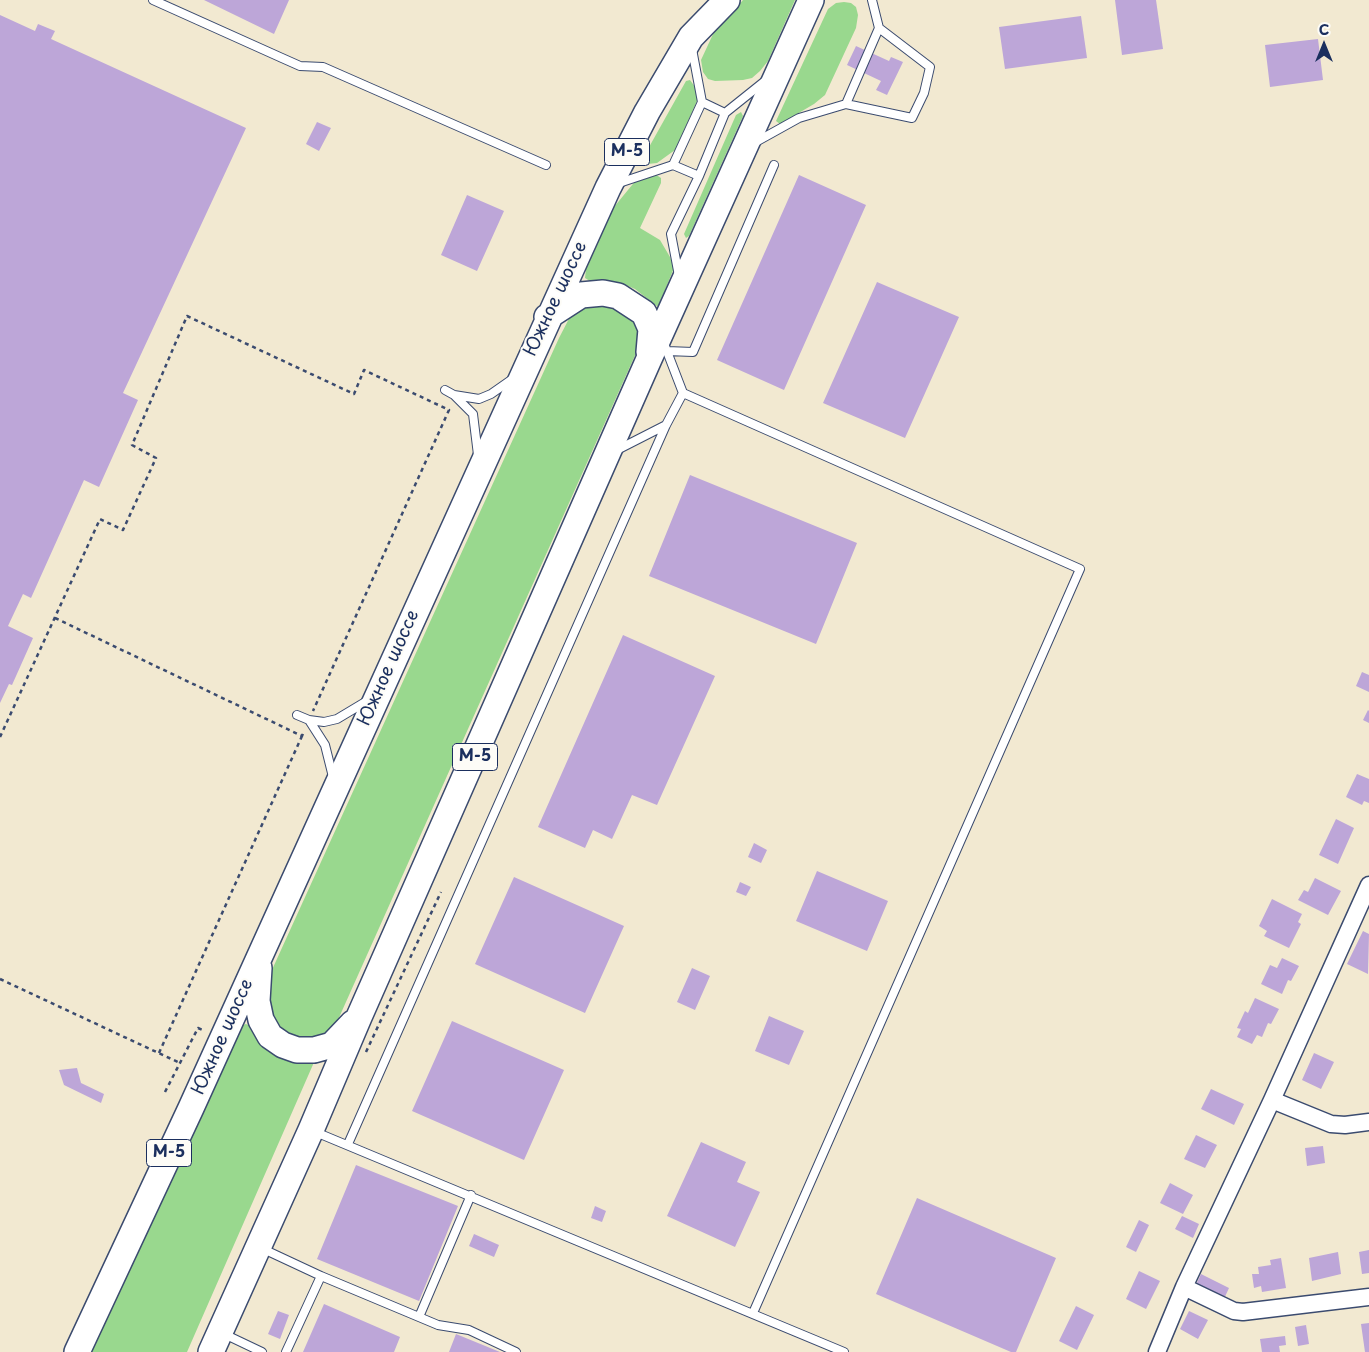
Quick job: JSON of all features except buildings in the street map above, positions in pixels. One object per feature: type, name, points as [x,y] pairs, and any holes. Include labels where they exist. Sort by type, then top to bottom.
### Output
[{"type":"main road","name":"Южное шоссе","points":[[77,1352],[261,953],[474,478],[608,188],[647,112],[691,37],[727,0]]},
{"type":"main road","name":"М-5","points":[[216,1342],[607,455],[659,348],[681,286],[811,0]]},
{"type":"main road","points":[[548,318],[581,295],[603,293],[618,296],[644,313],[659,348]]},
{"type":"main road","points":[[261,953],[257,983],[261,1020],[270,1036],[283,1045],[297,1050],[314,1050],[332,1045],[359,1017]]},
{"type":"street","points":[[1157,1352],[1184,1287],[1272,1100],[1362,917],[1369,885]]},
{"type":"street","points":[[1272,1100],[1331,1124],[1345,1126],[1369,1122]]},
{"type":"street","points":[[1184,1287],[1234,1311],[1243,1312],[1369,1298]]},
{"type":"lane","points":[[152,0],[300,66],[323,67],[546,164]]},
{"type":"lane","points":[[846,104],[879,28],[872,0]]},
{"type":"lane","points":[[743,149],[798,118],[846,104],[912,118],[924,93],[930,67],[879,28]]},
{"type":"lane","points":[[673,165],[702,102],[691,37]]},
{"type":"lane","points":[[681,286],[671,234],[700,176],[725,113],[778,71]]},
{"type":"lane","points":[[702,102],[725,113]]},
{"type":"lane","points":[[659,348],[694,352],[774,164]]},
{"type":"lane","points":[[608,188],[627,179],[673,165],[700,176]]},
{"type":"lane","points":[[659,348],[683,393],[1080,569],[753,1313]]},
{"type":"lane","points":[[454,395],[471,399],[491,394],[504,386],[525,366]]},
{"type":"lane","points":[[446,390],[454,395],[473,414],[478,443],[474,478]]},
{"type":"lane","points":[[348,1144],[666,425],[683,393]]},
{"type":"lane","points":[[607,455],[666,425]]},
{"type":"lane","points":[[297,715],[309,720],[324,722],[337,720],[376,696]]},
{"type":"lane","points":[[309,720],[325,745],[336,787]]},
{"type":"lane","points":[[311,1130],[471,1195],[844,1352]]},
{"type":"lane","points":[[419,1317],[471,1195]]},
{"type":"lane","points":[[258,1247],[438,1325],[469,1330],[516,1352]]},
{"type":"lane","points":[[286,1352],[322,1276]]},
{"type":"lane","points":[[216,1342],[262,1352]]},
{"type":"path","points":[[0,737],[100,520],[123,530],[156,458],[132,445],[188,316],[354,394],[364,370],[449,410],[159,1053]]},
{"type":"path","points":[[55,618],[302,736]]},
{"type":"path","points":[[364,1058],[441,892]]},
{"type":"path","points":[[0,979],[180,1063]]},
{"type":"path","points":[[165,1092],[198,1028],[205,1031]]},
{"type":"green space","points":[[743,0],[795,0],[768,61],[760,71],[752,78],[743,80],[715,81],[708,79],[703,72],[701,60],[714,32]]},
{"type":"green space","points":[[836,3],[851,3],[856,7],[858,15],[856,28],[825,95],[814,104],[780,124],[776,121],[828,9]]},
{"type":"green space","points":[[690,80],[698,91],[698,99],[675,150],[657,163],[639,165],[686,81]]},
{"type":"green space","points":[[741,112],[743,116],[689,236],[686,238],[684,234],[736,115]]},
{"type":"green space","points":[[655,174],[661,178],[661,183],[640,228],[660,240],[674,268],[658,307],[635,289],[623,284],[593,283],[585,278],[586,269],[614,207],[637,179]]},
{"type":"green space","points":[[619,298],[645,333],[333,1031],[322,1039],[299,1042],[270,1022],[266,983],[559,338],[573,311],[582,302]]},
{"type":"green space","points":[[246,1024],[315,1060],[187,1352],[91,1352],[240,1026]]}]
